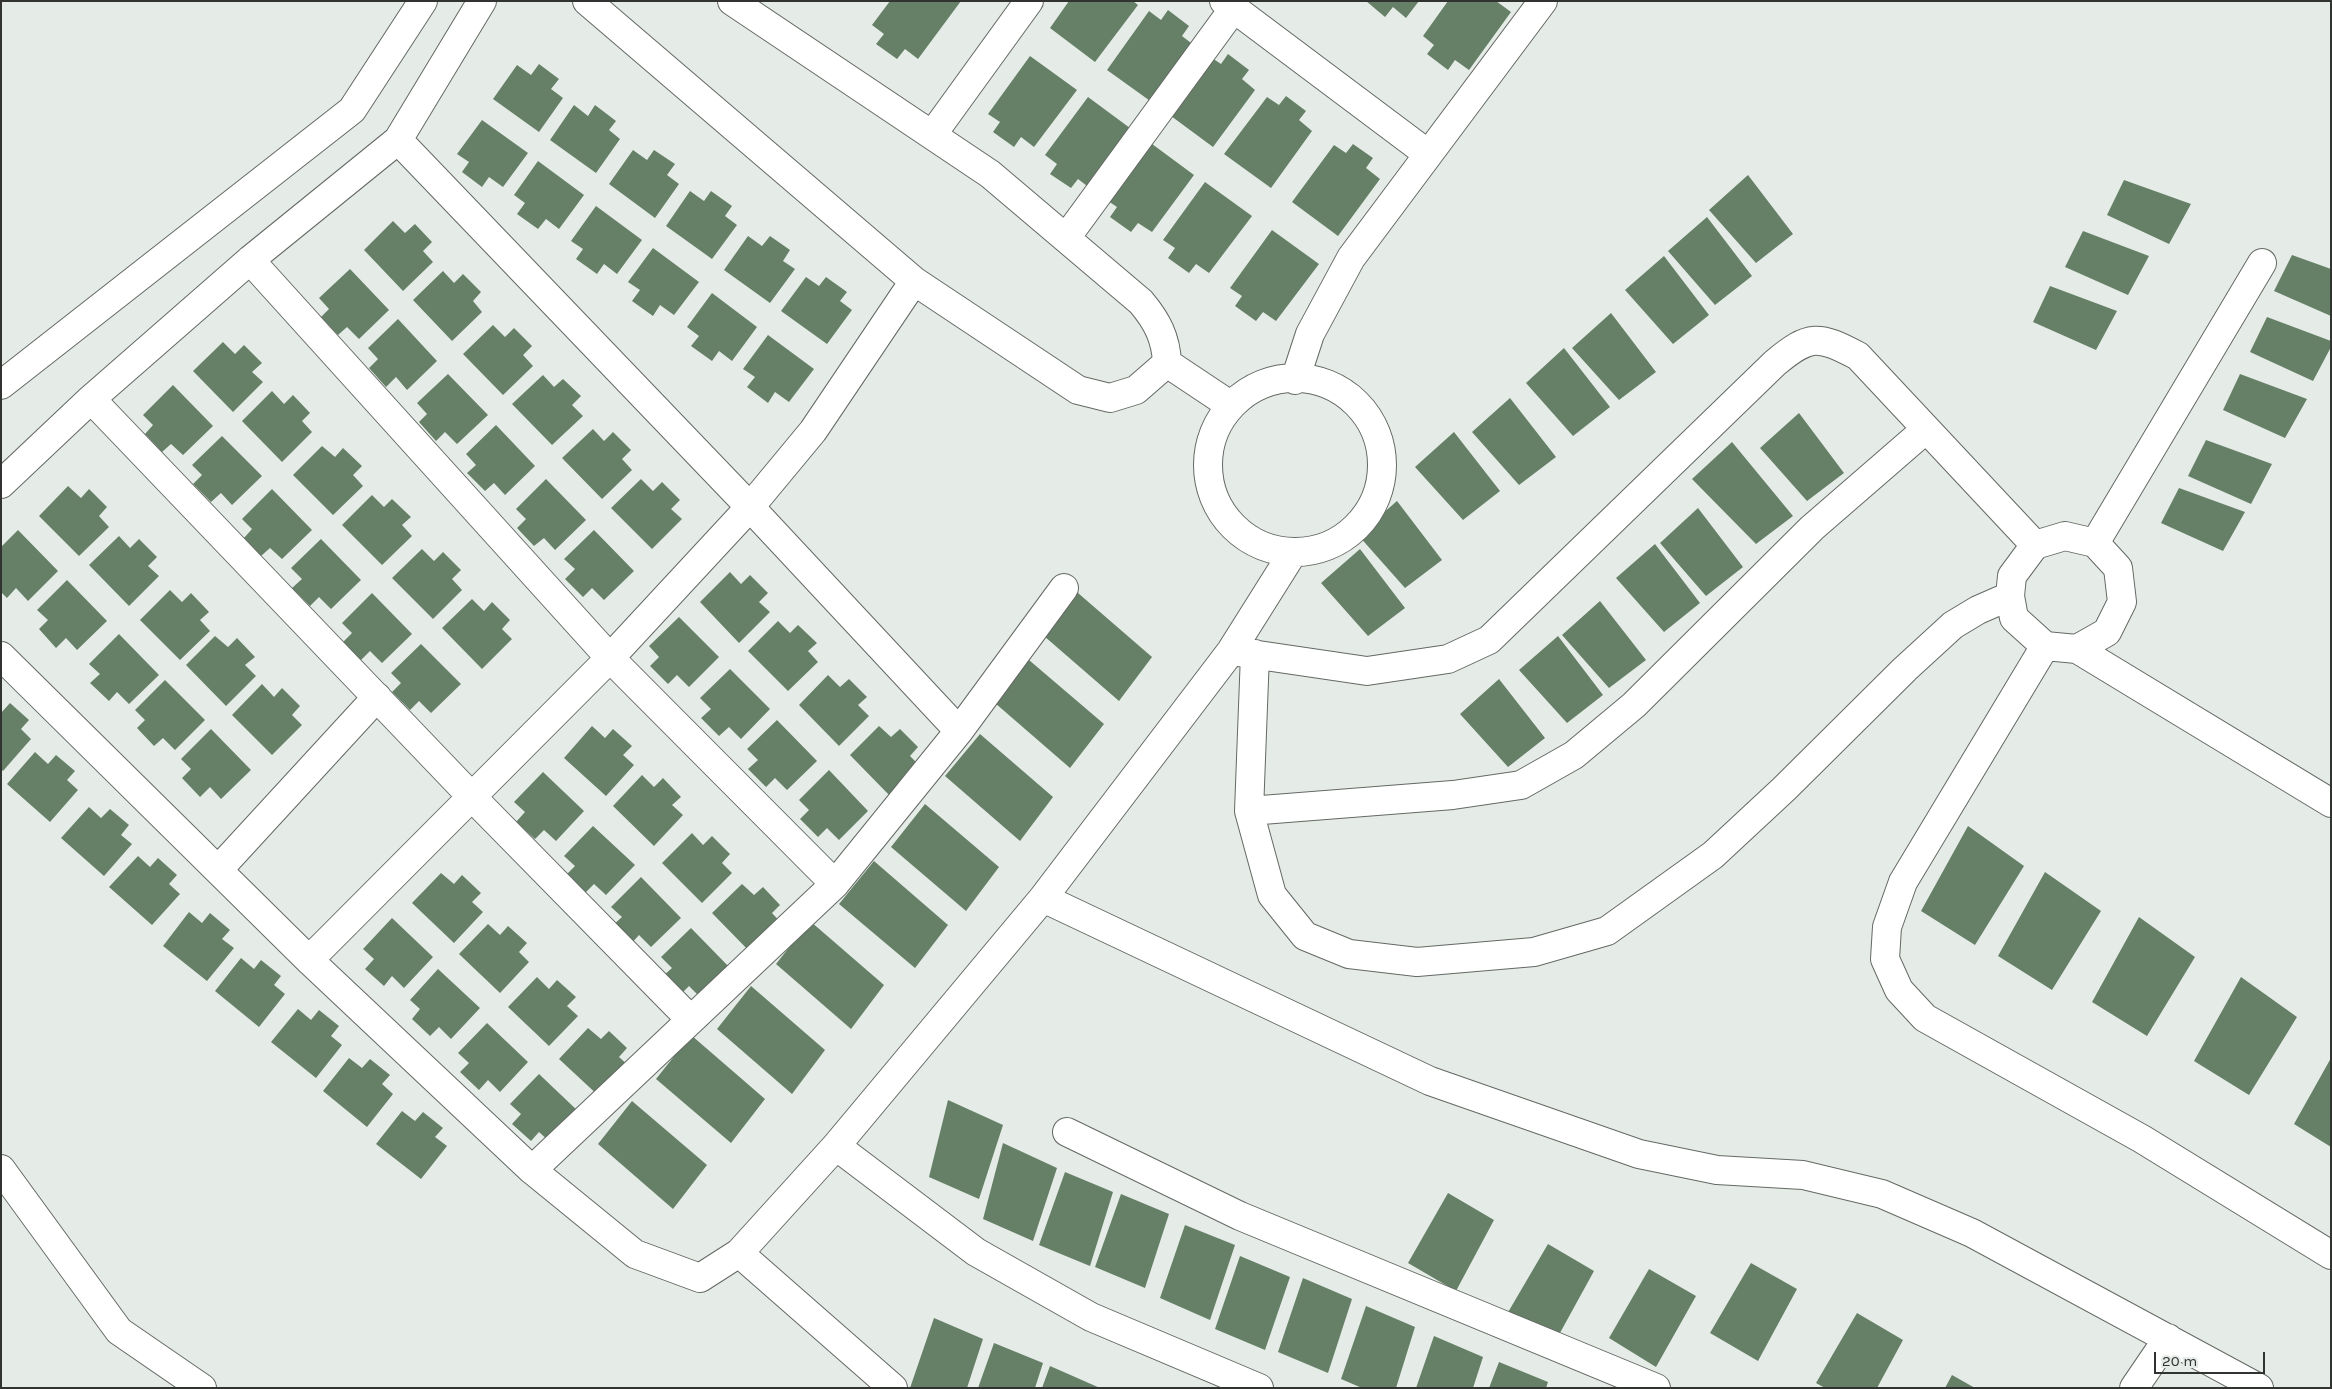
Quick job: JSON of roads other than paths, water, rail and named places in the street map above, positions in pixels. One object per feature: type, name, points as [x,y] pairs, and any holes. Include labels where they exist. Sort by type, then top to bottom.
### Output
[{"type":"street","points":[[1,384],[352,110],[423,1]]},
{"type":"street","points":[[1,484],[91,399],[250,260],[398,140],[482,1]]},
{"type":"street","points":[[587,1],[914,282],[1078,390],[1110,398],[1136,390],[1167,363]]},
{"type":"street","points":[[732,1],[990,174],[1141,302],[1155,318],[1166,344],[1167,363]]},
{"type":"street","points":[[932,135],[1029,1]]},
{"type":"street","points":[[1295,380],[1310,334],[1332,289],[1351,258],[1543,1]]},
{"type":"street","points":[[1066,238],[1229,5],[1428,154]]},
{"type":"street","points":[[398,140],[750,507],[959,731]]},
{"type":"street","points":[[250,260],[610,658],[835,884]]},
{"type":"street","points":[[2095,543],[2262,263]]},
{"type":"street","points":[[309,960],[610,658],[750,507],[813,431],[914,282]]},
{"type":"street","points":[[1243,653],[1367,671],[1448,660],[1489,640],[1775,363],[1799,343],[1819,340],[1837,345],[1858,356],[1925,430],[2035,545]]},
{"type":"street","points":[[1167,363],[1230,405]]},
{"type":"street","points":[[1273,379],[1295,380],[1323,380],[1364,408],[1384,454],[1375,504],[1341,541],[1292,554],[1245,538],[1214,500],[1208,450],[1230,405],[1273,379]]},
{"type":"street","points":[[91,399],[472,796],[692,1020]]},
{"type":"street","points":[[1249,811],[1453,795],[1521,785],[1574,755],[1634,706],[1812,528],[1925,430]]},
{"type":"street","points":[[2078,649],[2107,632],[2122,602],[2118,568],[2095,543],[2064,536],[2035,545],[2012,576],[2010,596],[2014,618],[2045,646],[2078,649],[2331,803]]},
{"type":"street","points":[[1,656],[309,960],[532,1170],[635,1254],[700,1278],[739,1253],[836,1146],[1043,898],[1243,653],[1292,554]]},
{"type":"street","points":[[532,1170],[835,884],[959,731],[1064,588]]},
{"type":"street","points":[[1243,653],[1249,811],[1272,895],[1305,936],[1349,954],[1417,962],[1534,952],[1607,931],[1713,855],[1953,625],[1978,610],[2010,596]]},
{"type":"street","points":[[2045,646],[1903,882],[1887,927],[1885,959],[1899,990],[1925,1018],[2142,1139],[2331,1255]]},
{"type":"street","points":[[218,870],[377,697]]},
{"type":"street","points":[[1043,898],[1430,1081],[1639,1154],[1717,1170],[1803,1175],[1882,1194],[1972,1233],[2259,1388]]},
{"type":"street","points":[[1067,1132],[1240,1216],[1656,1388]]},
{"type":"street","points":[[836,1146],[976,1252],[1091,1316],[1259,1388]]},
{"type":"street","points":[[1,1169],[119,1331],[202,1388]]},
{"type":"street","points":[[739,1253],[893,1388]]},
{"type":"street","points":[[2134,1388],[2168,1338]]}]
